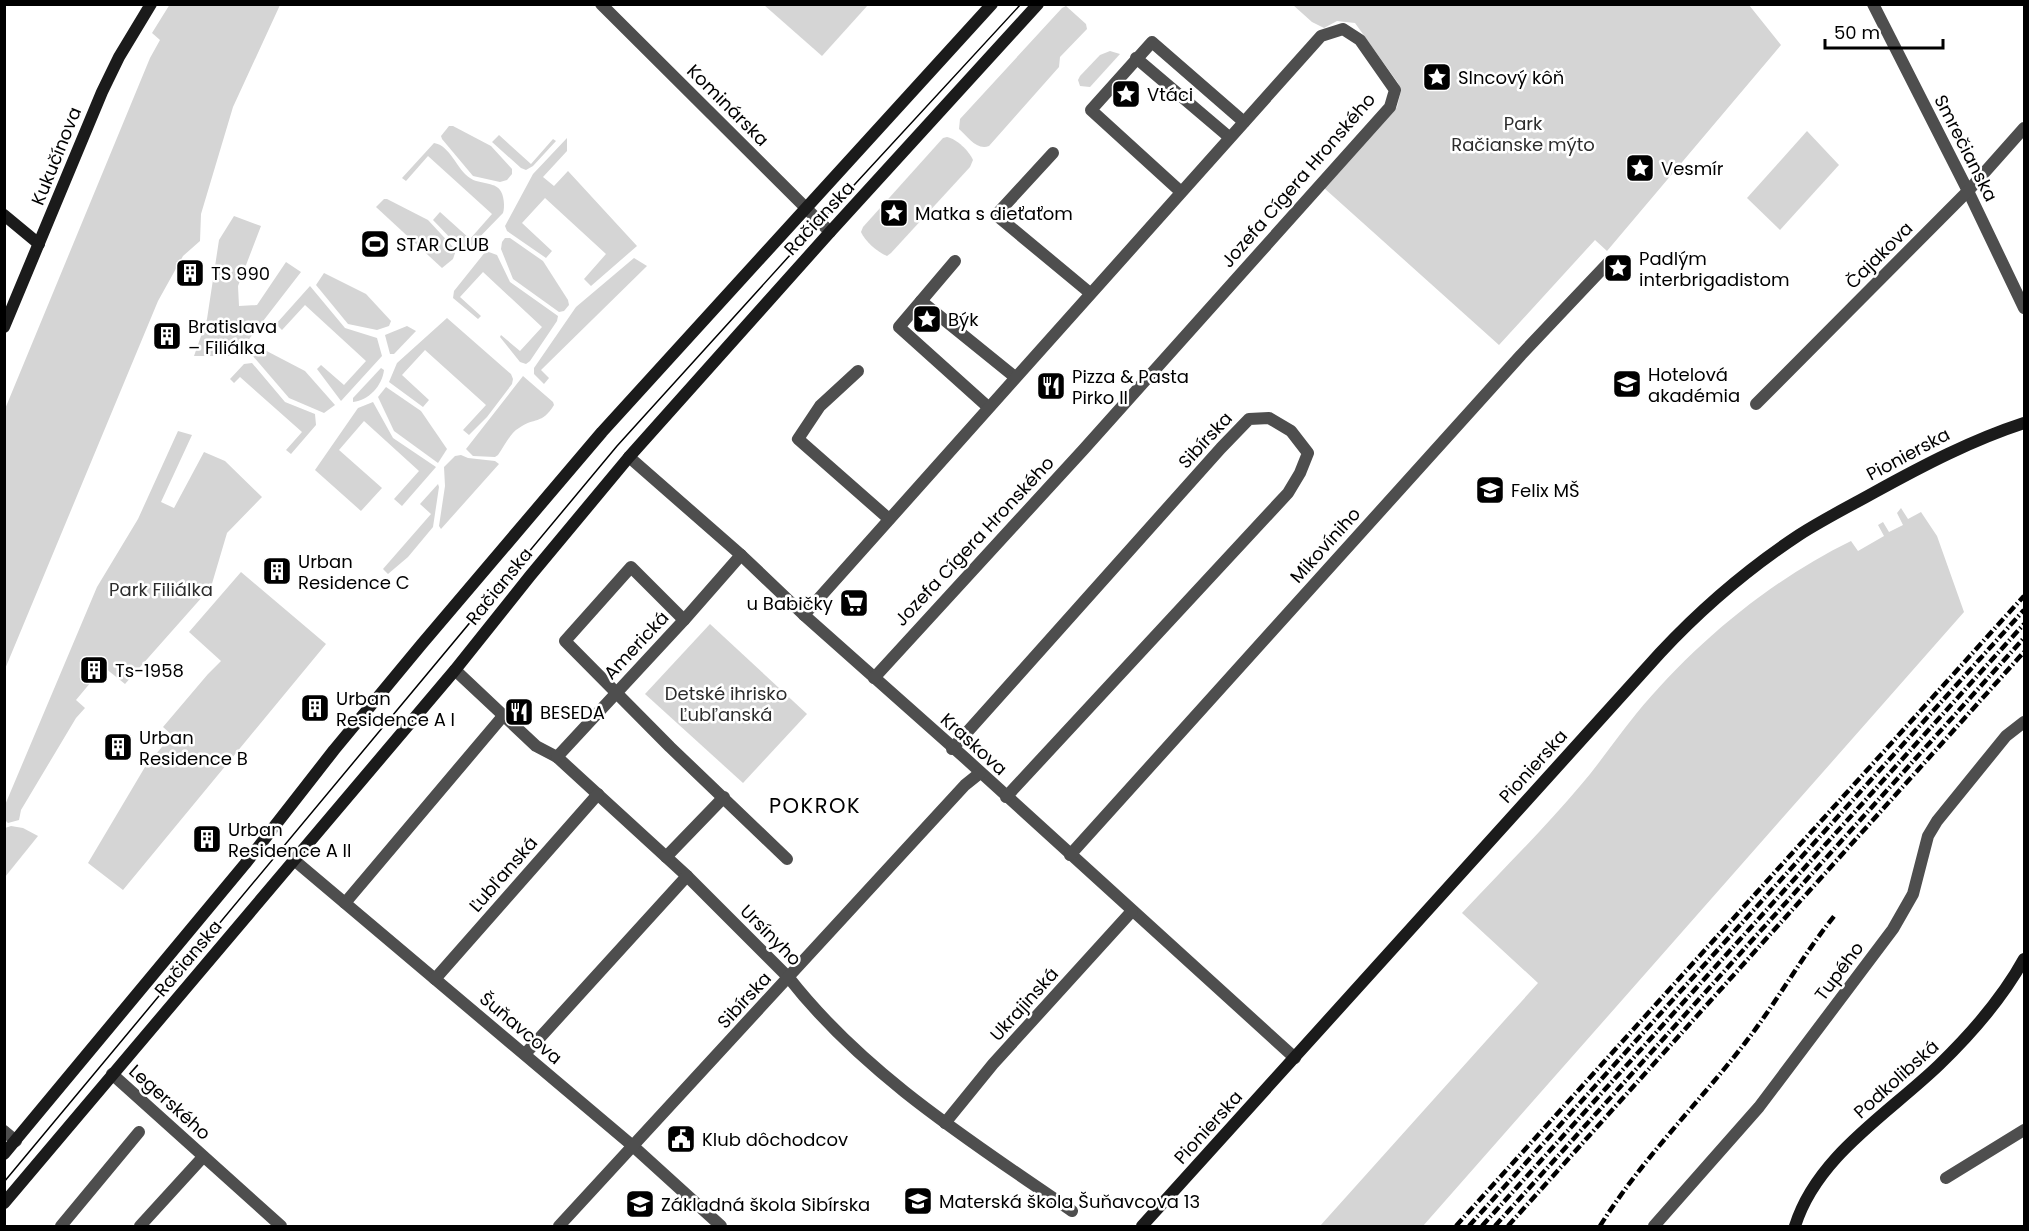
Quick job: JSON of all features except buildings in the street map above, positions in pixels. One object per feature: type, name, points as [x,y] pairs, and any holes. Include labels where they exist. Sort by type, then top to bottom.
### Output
[{"type":"main road","name":"Kukučínova","points":[[4,327],[110,74],[151,4]]},
{"type":"main road","name":"Račianska","points":[[4,1154],[245,864],[334,750],[602,432],[992,4]]},
{"type":"main road","name":"Račianska","points":[[4,1203],[455,670],[629,457],[1038,4]]},
{"type":"main road","points":[[4,215],[39,244]]},
{"type":"main road","name":"Pionierska","points":[[1142,1227],[1660,653],[1718,598],[1784,546],[1818,524],[1946,454],[1989,435],[2025,423]]},
{"type":"main road","name":"Podkolibská","points":[[1795,1227],[1804,1203],[1823,1173],[1851,1144],[1939,1066],[1983,1020],[2025,959]]},
{"type":"street","name":"Kominárska","points":[[601,4],[830,232]]},
{"type":"street","name":"Smrečianska","points":[[1872,4],[1968,190],[2025,308]]},
{"type":"street","name":"Jozefa Cígera Hronského","points":[[804,615],[1321,36],[1343,29],[1360,40],[1395,90],[1390,106],[1084,449],[874,678]]},
{"type":"street","points":[[1181,192],[1091,110],[1136,58],[1152,42],[1244,122]]},
{"type":"street","points":[[1136,58],[1229,137]]},
{"type":"street","name":"Čajakova","points":[[1756,404],[1968,190],[2025,128]]},
{"type":"street","points":[[1053,153],[996,214],[1090,293]]},
{"type":"street","points":[[955,261],[899,327],[988,407]]},
{"type":"street","name":"Mikovíniho","points":[[1070,855],[1521,355],[1609,262]]},
{"type":"street","points":[[921,300],[1015,377]]},
{"type":"street","points":[[858,371],[820,405],[798,439],[889,519]]},
{"type":"street","name":"Sibírska","points":[[952,748],[1249,419],[1269,418],[1291,431],[1308,453],[1288,493],[1006,796]]},
{"type":"street","name":"Kraskova","points":[[629,457],[741,555],[804,615],[1295,1058]]},
{"type":"street","name":"Americká","points":[[556,758],[741,555]]},
{"type":"street","points":[[684,620],[631,567],[565,641],[670,747],[787,859]]},
{"type":"street","name":"Ursínyho","points":[[455,670],[536,746],[556,758],[598,794],[687,876],[789,978],[821,1014],[907,1094],[1072,1211]]},
{"type":"street","points":[[345,903],[503,716]]},
{"type":"street","name":"Tupého","points":[[1654,1227],[1759,1107],[1893,929],[1913,894],[1928,836],[1937,820],[2007,736],[2025,722]]},
{"type":"street","name":"Sibírska","points":[[559,1227],[965,785],[980,773]]},
{"type":"street","name":"Ľubľanská","points":[[435,979],[598,794]]},
{"type":"street","points":[[666,857],[724,797]]},
{"type":"street","name":"Šuňavcova","points":[[294,860],[634,1147],[721,1227]]},
{"type":"street","points":[[525,1054],[687,876]]},
{"type":"street","name":"Ukrajinská","points":[[945,1123],[993,1064],[1132,911]]},
{"type":"street","name":"Legerského","points":[[112,1074],[281,1227]]},
{"type":"street","points":[[1946,1178],[2025,1130]]},
{"type":"street","points":[[4,1131],[16,1141]]},
{"type":"street","points":[[61,1227],[139,1132]]},
{"type":"street","name":"Legerského","points":[[140,1227],[203,1157]]},
{"type":"green space","points":[[170,4],[280,5],[233,107],[201,214],[200,241],[183,256],[158,301],[5,669],[5,409],[150,58],[160,40],[152,33]]},
{"type":"green space","points":[[764,5],[868,5],[822,56]]},
{"type":"green space","name":"Park Račianske mýto","points":[[1293,5],[1749,5],[1781,45],[1607,251],[1595,240],[1499,345],[1324,188],[1397,107],[1401,91],[1398,83],[1355,23],[1337,21],[1324,28],[1312,22]]},
{"type":"green space","points":[[1066,6],[1086,24],[1087,29],[1060,57],[1059,67],[989,146],[976,145],[959,129],[960,119]]},
{"type":"green space","points":[[1110,51],[1120,54],[1090,87],[1080,86],[1078,80],[1080,76],[1100,55]]},
{"type":"green space","points":[[449,126],[491,146],[512,169],[512,174],[507,180],[500,182],[473,176],[442,139],[441,136]]},
{"type":"green space","points":[[1807,131],[1839,165],[1780,230],[1747,198]]},
{"type":"green space","points":[[499,135],[531,164],[553,139],[556,141],[533,166],[526,170],[492,142]]},
{"type":"green space","points":[[947,137],[959,143],[969,153],[973,160],[970,167],[891,253],[887,256],[883,254],[865,239],[861,232],[863,227],[943,138]]},
{"type":"green space","points":[[567,138],[567,151],[543,177],[554,186],[568,171],[637,246],[591,286],[584,279],[606,254],[545,198],[522,223],[552,251],[546,258],[507,231],[505,226],[533,174]]},
{"type":"green space","points":[[434,143],[445,148],[470,178],[498,187],[502,195],[503,213],[469,248],[457,245],[433,220],[440,212],[470,239],[492,214],[428,156],[406,181],[402,178]]},
{"type":"green space","points":[[384,199],[428,220],[453,247],[455,253],[453,259],[442,268],[376,207]]},
{"type":"green space","points":[[234,216],[261,226],[238,286],[239,306],[257,305],[286,262],[301,272],[236,356],[194,356],[207,319],[219,240]]},
{"type":"green space","points":[[505,238],[510,238],[543,261],[568,300],[569,305],[564,311],[559,312],[513,279],[501,249]]},
{"type":"green space","points":[[486,251],[497,255],[510,282],[558,316],[557,321],[526,364],[520,362],[500,337],[501,335],[520,351],[542,327],[483,272],[460,297],[481,316],[478,319],[453,298],[454,291]]},
{"type":"green space","points":[[634,258],[647,266],[541,370],[549,378],[544,384],[534,374],[534,368],[576,307]]},
{"type":"green space","points":[[324,273],[366,294],[391,321],[389,326],[377,330],[348,324],[316,285]]},
{"type":"green space","points":[[310,286],[345,328],[377,338],[382,356],[341,401],[317,369],[321,365],[344,385],[366,361],[305,305],[282,330],[276,324]]},
{"type":"green space","points":[[447,318],[511,374],[513,379],[512,384],[487,417],[469,435],[463,430],[486,405],[425,350],[402,375],[429,400],[423,407],[389,382],[397,363]]},
{"type":"green space","points":[[407,326],[416,331],[394,354],[390,354],[385,335]]},
{"type":"green space","points":[[259,347],[305,371],[335,405],[324,413],[289,398],[252,355]]},
{"type":"green space","points":[[252,363],[285,402],[315,414],[316,425],[291,454],[286,450],[302,432],[240,377],[234,383],[230,379],[244,364]]},
{"type":"green space","points":[[381,368],[384,370],[378,387],[359,401],[353,402],[353,398]]},
{"type":"green space","points":[[523,376],[554,405],[542,418],[516,430],[495,457],[473,456],[466,449]]},
{"type":"green space","points":[[386,387],[421,411],[447,449],[438,463],[394,431],[378,397]]},
{"type":"green space","points":[[373,402],[393,438],[436,467],[402,506],[394,499],[419,471],[364,421],[339,450],[382,488],[361,511],[315,470],[358,408]]},
{"type":"green space","name":"Park Filiálka","points":[[178,431],[192,435],[161,502],[174,508],[204,452],[225,461],[262,497],[227,533],[211,587],[125,684],[95,660],[87,669],[96,676],[76,700],[85,708],[76,718],[21,810],[19,820],[8,823],[5,820],[5,805],[97,587],[138,519]]},
{"type":"green space","points":[[455,456],[495,461],[499,464],[441,529],[439,526],[445,486],[444,467]]},
{"type":"green space","points":[[438,484],[433,527],[408,557],[388,574],[383,569],[431,514],[420,504]]},
{"type":"green space","points":[[1901,508],[1908,519],[1921,512],[1937,536],[1964,612],[1423,1226],[1320,1226],[1538,983],[1462,913],[1566,802],[1659,688],[1708,639],[1762,595],[1821,557],[1851,541],[1858,551],[1884,536],[1878,525],[1883,522],[1889,532],[1903,525],[1897,513]]},
{"type":"green space","points":[[241,572],[326,644],[123,890],[88,863],[145,767],[172,735],[163,727],[221,661],[189,632]]},
{"type":"green space","name":"Detské ihrisko Ľubľanská","points":[[710,624],[807,714],[743,783],[645,694]]},
{"type":"green space","points":[[11,826],[23,828],[38,836],[5,877],[5,828]]},
{"type":"tram line","points":[[4,1182],[617,446],[1021,4]]},
{"type":"railway","points":[[1456,1226],[2024,596]]},
{"type":"railway","points":[[1469,1226],[2024,610]]},
{"type":"railway","points":[[1482,1226],[2024,624]]},
{"type":"railway","points":[[1495,1226],[2024,638]]},
{"type":"railway","points":[[1508,1226],[2024,652]]},
{"type":"railway","points":[[1600,1226],[1616,1201],[1652,1155],[1745,1043],[1835,915]]},
{"type":"place","name":"Slncový kôň","points":[[1437,77]]},
{"type":"place","name":"Vtáci","points":[[1126,94]]},
{"type":"place","name":"Vesmír","points":[[1640,168]]},
{"type":"place","name":"Matka s dieťaťom","points":[[894,213]]},
{"type":"place","name":"STAR CLUB","points":[[375,244]]},
{"type":"place","name":"Padlým interbrigadistom","points":[[1618,268]]},
{"type":"place","name":"TS 990","points":[[190,273]]},
{"type":"place","name":"Býk","points":[[927,319]]},
{"type":"place","name":"Bratislava – Filiálka","points":[[167,336]]},
{"type":"place","name":"Hotelová akadémia","points":[[1627,384]]},
{"type":"place","name":"Pizza & Pasta Pirko II","points":[[1051,386]]},
{"type":"place","name":"Felix MŠ","points":[[1490,490]]},
{"type":"place","name":"Urban Residence C","points":[[277,571]]},
{"type":"place","name":"u Babičky","points":[[854,603]]},
{"type":"place","name":"Ts-1958","points":[[94,670]]},
{"type":"place","name":"Urban Residence A I","points":[[315,708]]},
{"type":"place","name":"BESEDA","points":[[519,712]]},
{"type":"place","name":"Urban Residence B","points":[[118,747]]},
{"type":"place","name":"Urban Residence A II","points":[[207,839]]},
{"type":"place","name":"Klub dôchodcov","points":[[681,1139]]},
{"type":"place","name":"Materská škola Šuňavcova 13","points":[[918,1201]]},
{"type":"place","name":"Základná škola Sibírska","points":[[640,1204]]},
{"type":"district","name":"POKROK","points":[[815,805]]}]
